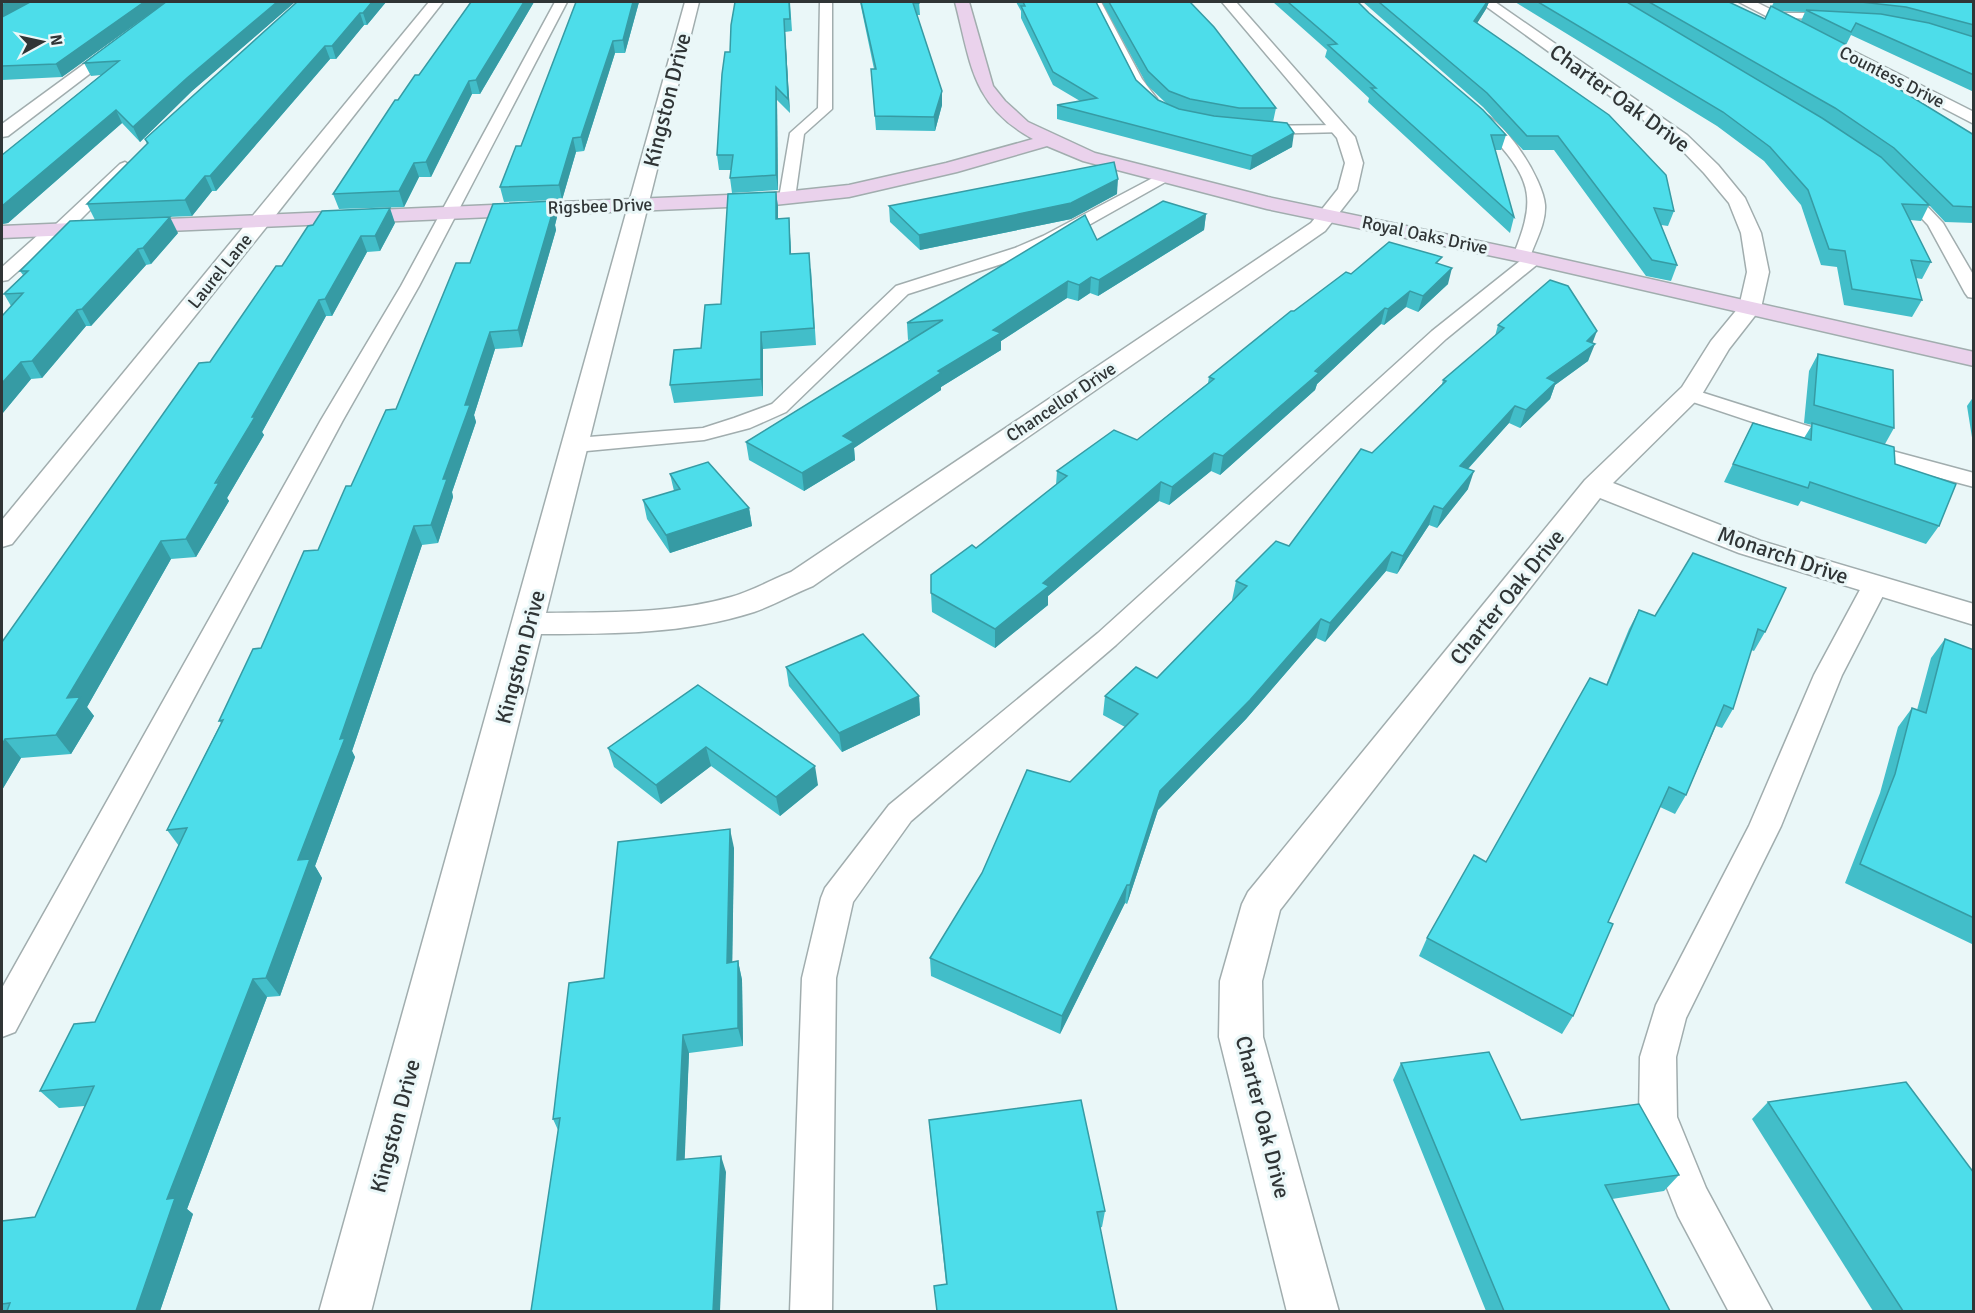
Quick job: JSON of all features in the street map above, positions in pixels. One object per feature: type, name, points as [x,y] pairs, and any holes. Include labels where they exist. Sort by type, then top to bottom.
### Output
[{"type":"street","points":[[2,132],[177,2]]},
{"type":"street","name":"Laurel Lane","points":[[2,538],[261,221],[436,2]]},
{"type":"street","name":"Kingston Drive","points":[[345,1311],[529,624],[692,2]]},
{"type":"street","name":"Royal Oaks Drive","points":[[962,2],[985,86],[999,105],[1022,126],[1089,157],[1267,203],[1527,257],[1974,359]]},
{"type":"street","name":"Chancellor Drive","points":[[529,624],[612,623],[686,616],[736,606],[802,579],[1318,227],[1347,190],[1354,163],[1346,137],[1229,2]]},
{"type":"street","name":"Charter Oak Drive","points":[[1313,1311],[1241,1036],[1241,981],[1262,904],[1595,486],[1688,394],[1719,346],[1750,308],[1758,272],[1751,233],[1738,202],[1711,168],[1682,139],[1486,2]]},
{"type":"street","name":"Countess Drive","points":[[1746,2],[1974,119]]},
{"type":"street","name":"Rigsbee Drive","points":[[2,232],[787,198],[849,191],[897,181],[1048,140]]},
{"type":"street","name":"Monarch Drive","points":[[1595,486],[1750,547],[1974,615]]},
{"type":"lane","points":[[2,1021],[326,431],[450,213],[561,2]]},
{"type":"lane","points":[[787,198],[797,133],[825,109],[826,2]]},
{"type":"lane","points":[[1095,2],[1146,96],[1165,110]]},
{"type":"lane","points":[[1774,16],[1848,17]]},
{"type":"lane","points":[[811,1311],[819,978],[837,898],[900,813],[1107,639],[1527,257],[1535,220],[1535,196],[1525,168],[1506,143],[1468,106]]},
{"type":"lane","points":[[1248,129],[1340,129]]},
{"type":"lane","points":[[2,276],[138,154]]},
{"type":"lane","points":[[1888,175],[1935,223],[1974,292]]},
{"type":"lane","points":[[576,445],[704,434],[742,423],[778,408],[902,290],[1021,252],[1049,240],[1164,177]]},
{"type":"lane","points":[[1688,394],[1846,446],[1974,480]]},
{"type":"lane","points":[[1752,1311],[1692,1202],[1658,1117],[1658,1057],[1669,1016],[1765,826],[1828,675],[1875,586]]},
{"type":"building","points":[[30,2],[144,2],[56,64],[2,66],[2,17]]},
{"type":"building","points":[[166,2],[277,2],[133,127],[116,110],[2,206],[2,155],[119,61],[84,63]]},
{"type":"building","points":[[297,2],[372,2],[332,46],[325,46],[210,176],[205,176],[185,200],[87,204],[148,143],[145,139]]},
{"type":"building","points":[[471,2],[524,2],[476,80],[469,81],[426,162],[414,163],[399,191],[333,194],[395,100],[398,100],[415,75],[419,75]]},
{"type":"building","points":[[576,2],[633,2],[623,40],[613,41],[581,137],[573,138],[559,185],[500,187],[516,146],[521,146]]},
{"type":"building","points":[[735,2],[789,2],[790,19],[784,19],[788,99],[776,87],[776,175],[730,178],[733,155],[717,155],[722,74],[725,52],[730,52]]},
{"type":"building","points":[[861,2],[919,2],[913,3],[942,91],[934,117],[875,116],[871,69],[876,69]]},
{"type":"building","points":[[1023,2],[1096,2],[1136,80],[1158,100],[1179,109],[1214,116],[1287,123],[1294,133],[1252,156],[1057,105],[1097,98],[1053,72],[1021,6],[1025,6]]},
{"type":"building","points":[[1109,2],[1190,2],[1214,27],[1276,108],[1239,108],[1190,99],[1169,91],[1148,71]]},
{"type":"building","points":[[1288,2],[1358,2],[1483,110],[1506,135],[1491,135],[1514,217],[1371,88],[1376,88],[1328,45],[1337,44]]},
{"type":"building","points":[[1379,2],[1487,2],[1474,21],[1609,115],[1666,175],[1674,211],[1654,208],[1677,265],[1652,260],[1558,136],[1527,136],[1487,93]]},
{"type":"building","points":[[1538,2],[1627,2],[1822,118],[1881,157],[1929,205],[1902,204],[1931,262],[1911,260],[1922,300],[1852,289],[1845,251],[1829,249],[1808,190],[1770,147],[1723,112]]},
{"type":"building","points":[[1649,2],[1729,2],[1765,19],[1771,6],[1845,44],[1840,53],[1974,135],[1974,207],[1953,206],[1894,148],[1835,108]]},
{"type":"building","points":[[1861,2],[1974,2],[1974,25],[1906,7]]},
{"type":"building","points":[[1806,10],[1881,14],[1929,23],[1974,37],[1974,75],[1856,23],[1851,32]]},
{"type":"building","points":[[1114,162],[1118,179],[1071,203],[919,235],[889,206]]},
{"type":"building","points":[[776,192],[776,219],[789,218],[790,254],[809,253],[814,328],[761,332],[761,379],[670,385],[674,350],[701,348],[705,305],[721,304],[728,194]]},
{"type":"building","points":[[554,201],[518,330],[490,332],[465,405],[470,405],[443,479],[447,479],[431,525],[414,526],[340,739],[345,738],[298,860],[310,859],[266,978],[253,979],[167,1199],[175,1198],[136,1311],[7,1311],[10,1303],[2,1304],[2,1221],[35,1217],[94,1086],[40,1091],[74,1024],[95,1022],[187,828],[167,830],[223,720],[219,721],[253,649],[261,648],[304,551],[318,550],[346,486],[351,486],[386,410],[396,409],[456,263],[470,263],[493,204]]},
{"type":"building","points":[[1163,201],[1206,214],[1099,280],[1091,277],[1079,285],[1068,281],[993,330],[1001,333],[938,371],[941,373],[843,436],[854,442],[802,473],[746,442],[943,320],[907,323],[1085,215],[1097,240]]},
{"type":"building","points":[[390,208],[375,236],[361,236],[325,299],[319,300],[252,417],[255,417],[215,483],[219,483],[186,539],[161,541],[67,698],[80,697],[56,735],[5,739],[2,745],[2,642],[199,363],[210,362],[276,266],[282,266],[308,226],[313,225],[322,211]]},
{"type":"building","points":[[170,217],[143,248],[138,249],[82,309],[77,310],[32,361],[21,362],[2,383],[2,316],[23,293],[4,294],[28,271],[20,271],[70,221]]},
{"type":"building","points":[[1389,242],[1442,257],[1436,263],[1452,268],[1423,296],[1410,291],[1388,309],[1385,308],[1315,371],[1319,373],[1223,456],[1214,453],[1172,487],[1161,482],[1043,583],[1049,586],[995,629],[931,593],[931,575],[972,545],[976,548],[1067,476],[1057,471],[1114,430],[1137,440],[1214,379],[1209,377],[1291,311],[1346,272],[1351,274]]},
{"type":"building","points":[[1550,280],[1568,286],[1597,331],[1587,341],[1595,344],[1547,378],[1556,382],[1526,410],[1515,406],[1460,466],[1474,471],[1443,509],[1434,506],[1403,556],[1392,552],[1330,623],[1321,619],[1250,700],[1160,791],[1130,885],[1127,885],[1062,1016],[930,958],[982,873],[1027,770],[1070,782],[1138,714],[1105,696],[1136,667],[1157,678],[1247,586],[1236,581],[1276,541],[1289,546],[1361,449],[1372,453],[1446,381],[1443,380],[1504,328],[1498,325]]},
{"type":"building","points":[[1818,354],[1893,370],[1894,428],[1814,405]]},
{"type":"building","points":[[1753,423],[1811,440],[1812,423],[1894,447],[1895,464],[1956,484],[1939,526],[1810,482],[1808,488],[1733,464]]},
{"type":"building","points":[[708,462],[749,508],[666,535],[643,500],[680,489],[670,474]]},
{"type":"building","points":[[1693,553],[1786,588],[1765,632],[1758,629],[1733,709],[1724,705],[1686,795],[1669,787],[1608,922],[1613,924],[1573,1016],[1427,938],[1474,855],[1486,862],[1590,678],[1607,685],[1639,610],[1655,616]]},
{"type":"building","points":[[863,634],[919,696],[839,733],[786,667]]},
{"type":"building","points":[[1945,639],[1974,650],[1974,918],[1860,864],[1895,774],[1912,708],[1926,713]]},
{"type":"building","points":[[698,685],[815,766],[776,797],[706,747],[656,785],[608,748]]},
{"type":"building","points":[[730,829],[727,963],[738,961],[738,1028],[683,1035],[677,1160],[721,1156],[713,1311],[531,1311],[560,1118],[553,1119],[569,983],[604,978],[618,842]]},
{"type":"building","points":[[1489,1052],[1521,1120],[1639,1104],[1679,1175],[1605,1185],[1670,1311],[1504,1311],[1401,1063]]},
{"type":"building","points":[[1906,1082],[1974,1173],[1974,1311],[1903,1311],[1768,1102]]},
{"type":"building","points":[[1081,1100],[1105,1211],[1097,1212],[1117,1311],[937,1311],[934,1286],[947,1284],[929,1120]]}]
